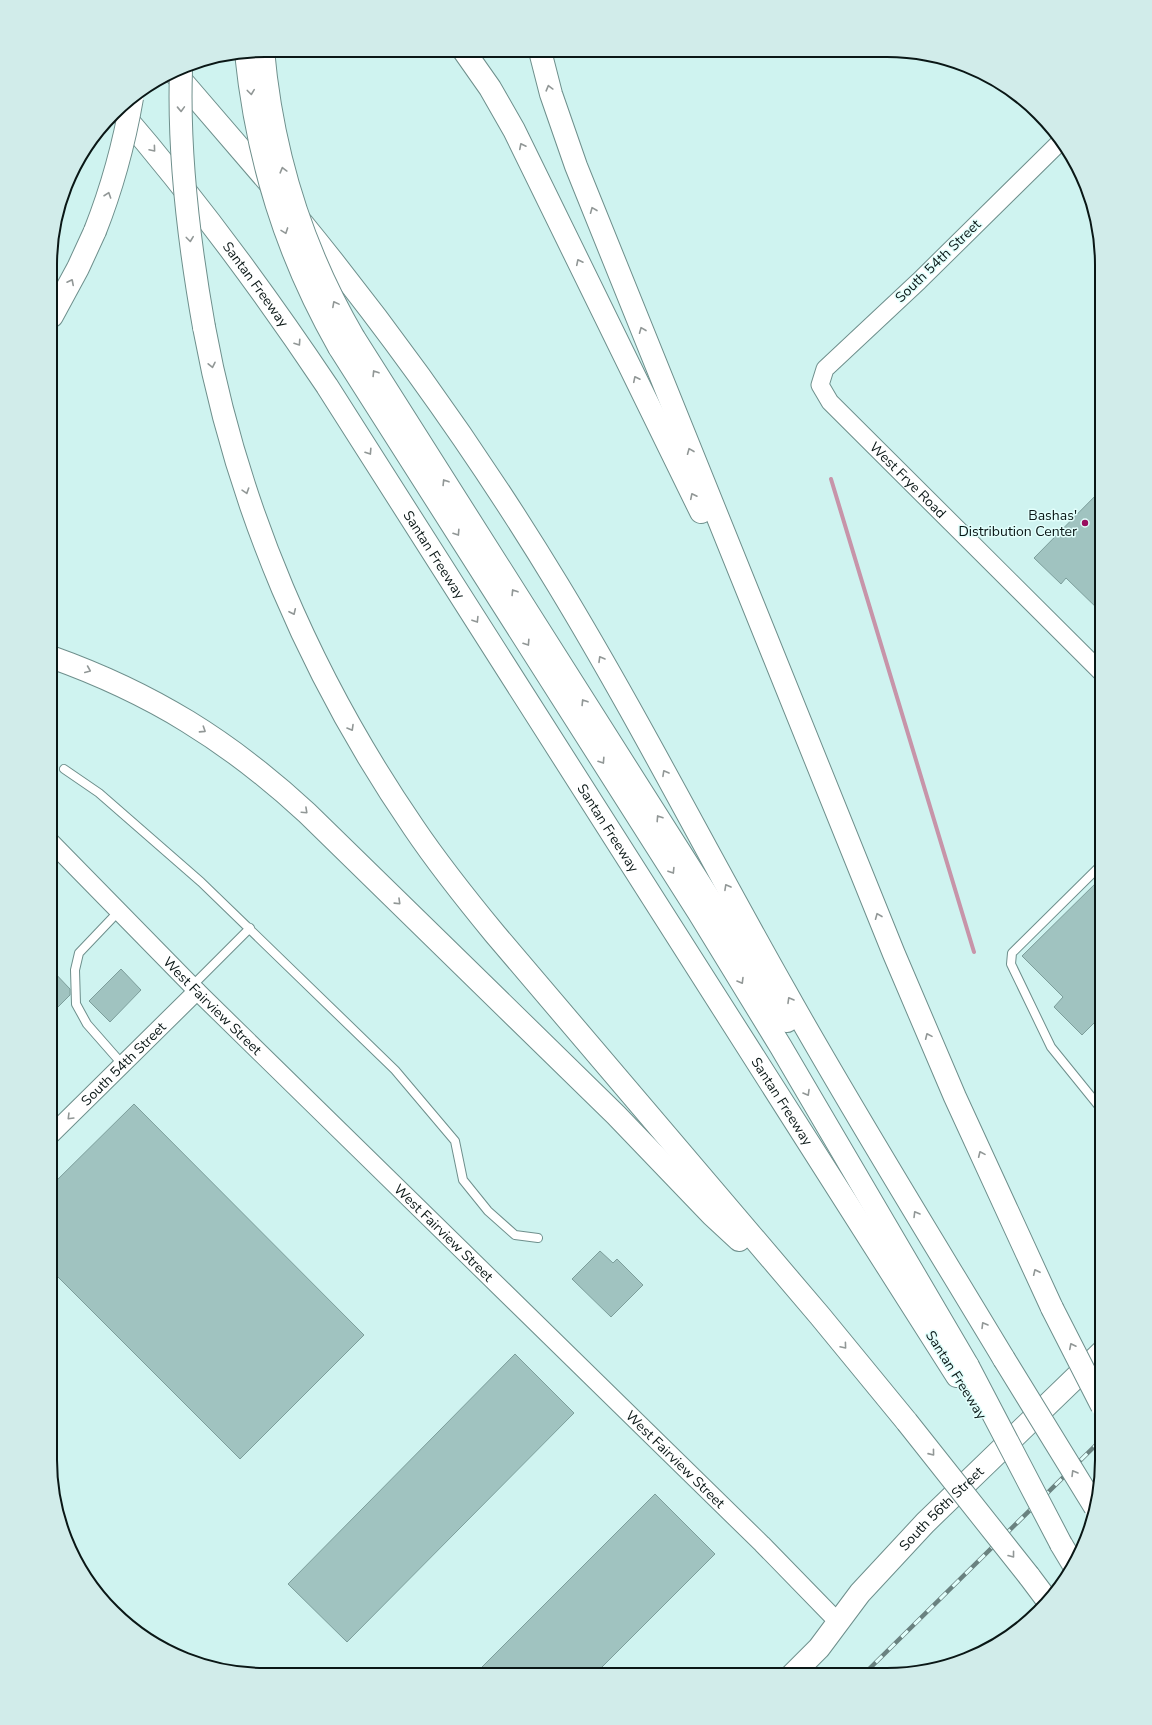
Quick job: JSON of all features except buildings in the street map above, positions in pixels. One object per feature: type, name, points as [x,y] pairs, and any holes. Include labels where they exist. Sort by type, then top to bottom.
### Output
[{"type":"main road","points":[[264,57],[268,94],[276,139],[295,209],[332,300],[346,342],[781,1047],[963,1371]]},
{"type":"main road","points":[[468,57],[490,88],[514,130],[709,530],[757,617]]},
{"type":"main road","points":[[542,57],[551,94],[576,166],[864,884],[921,1019],[987,1168],[1052,1308],[1095,1392]]},
{"type":"main road","points":[[247,58],[253,111],[261,152],[273,195],[301,273],[319,311],[346,342],[686,860],[773,1001],[902,1191]]},
{"type":"main road","points":[[181,75],[183,148],[193,261],[204,327],[216,385],[229,436],[252,509],[280,583],[312,653],[335,698],[387,787],[439,863],[492,929],[820,1316],[907,1422],[1044,1596]]},
{"type":"main road","points":[[177,76],[245,153],[361,297],[448,416],[521,525],[604,663],[785,992],[902,1191],[1091,1501]]},
{"type":"main road","points":[[57,307],[78,268],[95,231],[111,188],[122,148],[130,107]]},
{"type":"main road","name":"Santan Freeway","points":[[122,114],[207,217],[269,300],[326,386],[963,1371],[1070,1559]]},
{"type":"main road","points":[[57,659],[108,679],[165,707],[213,736],[262,772],[307,813],[616,1114],[712,1215],[820,1316]]},
{"type":"main road","name":"South 56th Street","points":[[799,1668],[819,1648],[860,1593],[925,1523],[1095,1359]]},
{"type":"street","name":"South 54th Street","points":[[820,385],[825,369],[1057,145]]},
{"type":"street","name":"West Frye Road","points":[[820,385],[830,402],[1095,667]]},
{"type":"street","name":"West Fairview Street","points":[[57,848],[194,989],[762,1544],[838,1622]]},
{"type":"street","name":"South 54th Street","points":[[57,1129],[122,1065],[194,989]]},
{"type":"lane","points":[[64,769],[99,793],[201,882],[395,1070],[455,1141],[463,1180],[488,1211],[516,1235],[538,1238]]},
{"type":"lane","points":[[1095,871],[1012,954],[1011,964],[1051,1047],[1095,1101]]},
{"type":"lane","points":[[119,911],[79,953],[75,970],[76,1004],[87,1024],[122,1065]]},
{"type":"lane","points":[[194,989],[250,928]]},
{"type":"waterway","points":[[831,479],[974,952]]},
{"type":"railway","points":[[870,1668],[1095,1446]]},
{"type":"place","name":"Bashas' Distribution Center","points":[[1085,523]]}]
